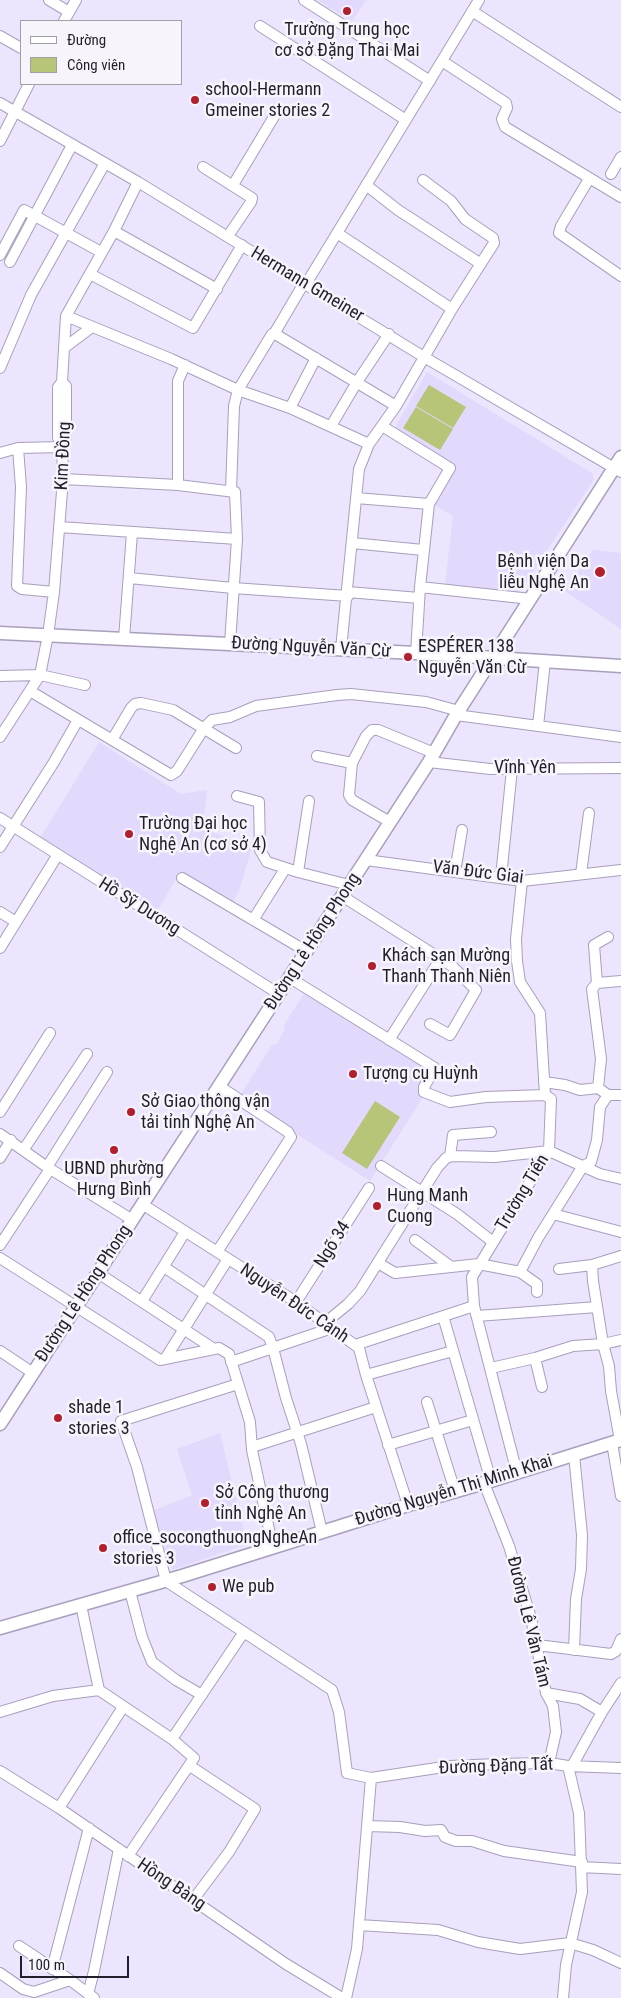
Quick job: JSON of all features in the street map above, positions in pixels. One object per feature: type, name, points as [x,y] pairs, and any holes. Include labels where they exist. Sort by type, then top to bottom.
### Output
[{"type":"main road","name":"Đường Lê Hồng Phong","points":[[0,1424],[131,1219],[366,860],[531,598],[617,470],[621,457]]},
{"type":"main road","name":"Đường Nguyễn Văn Cừ","points":[[0,633],[341,649],[621,666]]},
{"type":"main road","name":"Đường Nguyễn Thị Minh Khai","points":[[0,1628],[166,1581],[618,1441]]},
{"type":"street","points":[[49,0],[70,12]]},
{"type":"street","points":[[65,20],[76,0]]},
{"type":"street","points":[[304,0],[430,81]]},
{"type":"street","points":[[231,491],[234,406],[238,390],[337,233],[479,0]]},
{"type":"street","points":[[472,11],[621,108]]},
{"type":"street","points":[[260,26],[406,120]]},
{"type":"street","points":[[0,36],[20,47]]},
{"type":"street","points":[[442,61],[506,103],[507,108],[502,119],[505,127],[621,197]]},
{"type":"street","points":[[0,141],[28,85]]},
{"type":"street","name":"Hermann Gmeiner","points":[[0,103],[138,182],[424,357],[525,414],[617,470]]},
{"type":"street","points":[[233,185],[278,110]]},
{"type":"street","points":[[10,262],[72,145]]},
{"type":"street","points":[[611,174],[621,157]]},
{"type":"street","points":[[0,368],[31,295],[105,163]]},
{"type":"street","points":[[203,167],[250,195],[252,200],[228,236]]},
{"type":"street","points":[[589,179],[561,226],[559,233],[621,276]]},
{"type":"street","points":[[341,649],[359,469],[369,444],[396,406],[452,309],[494,243],[494,238],[465,219],[451,202],[422,180]]},
{"type":"street","points":[[64,348],[66,316],[114,231],[138,182]]},
{"type":"street","points":[[366,185],[398,210],[480,264]]},
{"type":"street","points":[[0,255],[24,210],[101,252]]},
{"type":"street","points":[[114,231],[217,289]]},
{"type":"street","points":[[337,233],[452,309]]},
{"type":"street","points":[[90,274],[193,328],[242,245]]},
{"type":"street","points":[[66,316],[238,390],[290,408],[369,444]]},
{"type":"street","points":[[64,348],[92,327]]},
{"type":"street","points":[[274,334],[396,406]]},
{"type":"street","points":[[331,426],[389,334]]},
{"type":"street","name":"Kim Đồng","points":[[0,738],[40,675],[48,635],[54,592],[64,479],[62,445],[58,438],[62,418],[58,387],[62,382],[64,348]]},
{"type":"street","points":[[290,408],[316,358]]},
{"type":"street","points":[[178,485],[178,382],[185,366]]},
{"type":"street","points":[[382,426],[450,468],[429,504],[419,593],[416,653]]},
{"type":"street","points":[[0,452],[18,448],[62,445]]},
{"type":"street","points":[[18,448],[21,487],[17,586],[22,589],[54,592]]},
{"type":"street","points":[[64,479],[178,485],[231,491],[236,495],[237,539],[230,644]]},
{"type":"street","points":[[356,498],[429,504]]},
{"type":"street","points":[[59,527],[237,539]]},
{"type":"street","points":[[124,639],[132,533]]},
{"type":"street","points":[[352,544],[423,550]]},
{"type":"street","points":[[129,578],[233,588],[348,594],[419,593],[531,598]]},
{"type":"street","points":[[538,726],[545,661]]},
{"type":"street","points":[[0,676],[40,675],[85,685]]},
{"type":"street","points":[[30,691],[171,776],[177,771],[204,728],[212,720]]},
{"type":"street","points":[[185,710],[202,719],[212,720],[230,718],[261,705],[352,694],[426,702],[457,713],[621,737]]},
{"type":"street","points":[[112,740],[131,708],[138,703],[173,710],[236,748]]},
{"type":"street","points":[[0,847],[54,762],[78,720]]},
{"type":"street","name":"Vĩnh Yên","points":[[352,762],[367,733],[374,730],[431,757],[490,769],[621,768]]},
{"type":"street","points":[[316,756],[352,762],[350,798],[390,822]]},
{"type":"street","points":[[501,877],[512,769]]},
{"type":"street","points":[[237,796],[260,802],[260,853],[267,862],[349,885]]},
{"type":"street","points":[[298,872],[309,801]]},
{"type":"street","points":[[581,874],[589,813]]},
{"type":"street","name":"Hồ Sỹ Dương","points":[[0,818],[57,856],[279,994]]},
{"type":"street","points":[[455,872],[462,830]]},
{"type":"street","points":[[0,948],[57,856]]},
{"type":"street","name":"Văn Đức Giai","points":[[366,860],[522,881],[621,870]]},
{"type":"street","points":[[253,920],[285,868]]},
{"type":"street","points":[[182,878],[306,951]]},
{"type":"street","name":"Trường Tiến","points":[[517,1473],[475,1311],[472,1277],[549,1151],[551,1099],[545,1095],[540,1013],[520,982],[517,961],[516,938],[522,881]]},
{"type":"street","points":[[342,896],[460,972],[476,993],[450,1035],[430,1024]]},
{"type":"street","points":[[0,912],[16,922]]},
{"type":"street","points":[[598,1088],[601,1059],[592,989],[597,982],[593,946],[608,936]]},
{"type":"street","points":[[389,1040],[440,958]]},
{"type":"street","points":[[290,978],[435,1068],[424,1087],[424,1092],[450,1102],[486,1097],[545,1095]]},
{"type":"street","points":[[597,982],[621,981]]},
{"type":"street","points":[[0,1112],[50,1033]]},
{"type":"street","points":[[24,1149],[87,1054]]},
{"type":"street","points":[[0,1245],[107,1072]]},
{"type":"street","points":[[544,1082],[565,1085],[580,1090],[598,1088],[608,1094],[621,1095]]},
{"type":"street","points":[[217,1252],[291,1137],[288,1132],[218,1086]]},
{"type":"street","points":[[520,1272],[552,1214],[583,1166],[591,1162],[597,1140],[600,1107],[608,1094]]},
{"type":"street","points":[[450,1156],[453,1135],[491,1132]]},
{"type":"street","points":[[0,1134],[24,1149],[48,1168],[131,1219]]},
{"type":"street","points":[[0,1158],[11,1140]]},
{"type":"street","points":[[231,1362],[329,1326],[354,1298],[440,1164],[450,1156],[495,1157],[549,1151],[600,1174],[621,1179]]},
{"type":"street","points":[[381,1166],[457,1214],[493,1242]]},
{"type":"street","name":"Ngõ 34","points":[[296,1302],[369,1188]]},
{"type":"street","name":"Nguyễn Đức Cảnh","points":[[142,1204],[296,1302],[359,1348],[408,1505]]},
{"type":"street","points":[[552,1214],[621,1232]]},
{"type":"street","points":[[142,1301],[185,1232]]},
{"type":"street","points":[[415,1240],[450,1266]]},
{"type":"street","points":[[559,1269],[592,1265],[621,1256]]},
{"type":"street","points":[[0,1258],[160,1360],[219,1348],[229,1354],[250,1422],[252,1447],[272,1548]]},
{"type":"street","points":[[165,1359],[228,1259]]},
{"type":"street","points":[[378,1263],[395,1273],[479,1264],[520,1272],[537,1284],[537,1292]]},
{"type":"street","points":[[592,1265],[603,1344],[609,1366],[618,1441],[621,1496]]},
{"type":"street","points":[[164,1267],[269,1337],[313,1489],[322,1532]]},
{"type":"street","points":[[98,1273],[185,1328],[214,1349]]},
{"type":"street","points":[[355,1345],[442,1316],[475,1311],[597,1307]]},
{"type":"street","name":"Đường Lê Văn Tám","points":[[442,1316],[473,1420],[488,1482],[510,1546],[531,1618],[546,1694],[553,1706],[556,1732],[549,1763]]},
{"type":"street","points":[[490,1368],[535,1358],[573,1346],[603,1344],[621,1340]]},
{"type":"street","points":[[0,1351],[33,1373]]},
{"type":"street","points":[[366,1375],[453,1351]]},
{"type":"street","points":[[535,1358],[542,1387]]},
{"type":"street","points":[[238,1384],[121,1421],[137,1467],[166,1581],[332,1690],[339,1712],[347,1773],[371,1778],[357,1949],[344,1998]]},
{"type":"street","points":[[427,1402],[455,1491]]},
{"type":"street","points":[[252,1447],[376,1407]]},
{"type":"street","points":[[388,1445],[473,1420]]},
{"type":"street","points":[[574,1455],[582,1535],[581,1569],[576,1599],[574,1650]]},
{"type":"street","points":[[130,1591],[142,1637],[152,1662],[176,1680],[202,1695]]},
{"type":"street","points":[[81,1605],[99,1690],[172,1739],[194,1758],[128,1856]]},
{"type":"street","points":[[172,1739],[244,1632]]},
{"type":"street","points":[[537,1645],[611,1654],[616,1651],[621,1639]]},
{"type":"street","points":[[0,1712],[53,1696],[99,1690]]},
{"type":"street","points":[[563,1998],[566,1965],[582,1892],[579,1813],[570,1766],[602,1712],[619,1691]]},
{"type":"street","points":[[546,1694],[580,1699],[602,1712]]},
{"type":"street","points":[[59,1808],[123,1707]]},
{"type":"street","name":"Đường Đặng Tất","points":[[371,1778],[450,1766],[549,1763],[570,1766],[621,1768]]},
{"type":"street","points":[[190,1766],[255,1808],[228,1852],[192,1900]]},
{"type":"street","name":"Hồng Bàng","points":[[0,1770],[89,1828],[286,1964],[344,1998]]},
{"type":"street","points":[[366,1826],[400,1827],[425,1831],[440,1830],[445,1837],[456,1841],[472,1841],[504,1851],[581,1865],[621,1869]]},
{"type":"street","points":[[52,1969],[89,1828]]},
{"type":"street","points":[[91,1996],[94,1971],[119,1849]]},
{"type":"street","points":[[359,1925],[438,1930],[478,1942],[520,1949],[570,1943],[593,1950],[621,1964]]},
{"type":"street","points":[[18,1946],[91,1996]]},
{"type":"street","points":[[0,1973],[23,1989],[34,1992],[70,1980]]},
{"type":"shaded area","name":"Trường Trung học cơ sở Đặng Thai Mai","points":[[318,0],[366,0],[352,22]]},
{"type":"shaded area","points":[[427,372],[592,473],[594,479],[518,595],[445,586],[453,516],[433,504],[455,467],[394,429]]},
{"type":"shaded area","name":"Bệnh viện Da liễu Nghệ An","points":[[593,550],[621,553],[621,629],[565,591]]},
{"type":"shaded area","name":"Trường Đại học Nghệ An (cơ sở 4)","points":[[99,742],[181,794],[207,790],[201,828],[252,847],[239,891],[232,903],[180,873],[155,914],[39,840]]},
{"type":"shaded area","points":[[305,992],[431,1071],[420,1090],[422,1099],[370,1181],[239,1097],[272,1045],[277,1044],[285,1029],[284,1025]]},
{"type":"shaded area","name":"Sở Công thương tỉnh Nghệ An","points":[[220,1433],[247,1544],[172,1570],[153,1511],[192,1495],[177,1449]]},
{"type":"green space","points":[[429,385],[466,407],[453,428],[416,406]]},
{"type":"green space","points":[[416,407],[453,429],[440,450],[403,428]]},
{"type":"green space","points":[[375,1101],[400,1117],[367,1169],[342,1153]]},
{"type":"place","name":"Trường Trung học cơ sở Đặng Thai Mai","points":[[347,11]]},
{"type":"place","name":"school-Hermann Gmeiner stories 2","points":[[195,100]]},
{"type":"place","name":"Bệnh viện Da liễu Nghệ An","points":[[600,572]]},
{"type":"place","name":"ESPÉRER 138 Nguyễn Văn Cừ","points":[[408,657]]},
{"type":"place","name":"Trường Đại học Nghệ An (cơ sở 4)","points":[[129,834]]},
{"type":"place","name":"Khách sạn Mường Thanh Thanh Niên","points":[[372,966]]},
{"type":"place","name":"Tượng cụ Huỳnh","points":[[353,1074]]},
{"type":"place","name":"Sở Giao thông vận tải tỉnh Nghệ An","points":[[131,1112]]},
{"type":"place","name":"UBND phường Hưng Bình","points":[[114,1150]]},
{"type":"place","name":"Hung Manh Cuong","points":[[377,1206]]},
{"type":"place","name":"shade 1 stories 3","points":[[58,1418]]},
{"type":"place","name":"Sở Công thương tỉnh Nghệ An","points":[[205,1503]]},
{"type":"place","name":"office_socongthuongNgheAn stories 3","points":[[103,1548]]},
{"type":"place","name":"We pub","points":[[212,1587]]}]
